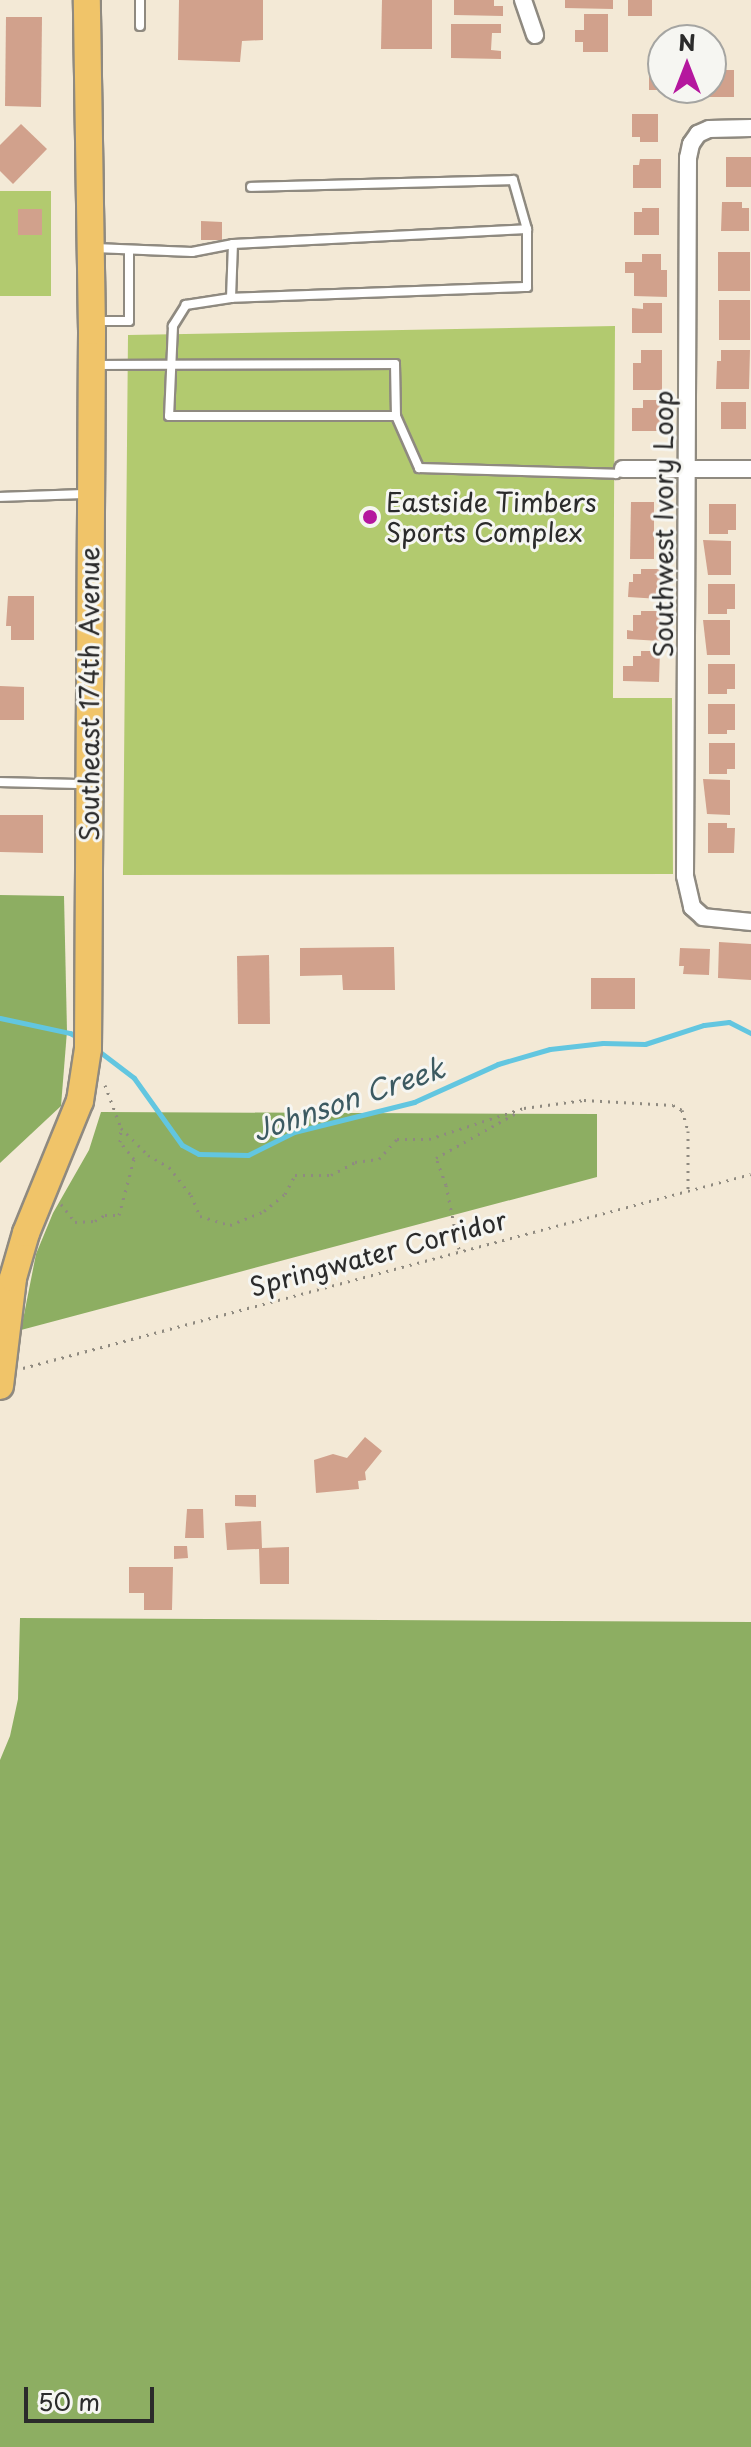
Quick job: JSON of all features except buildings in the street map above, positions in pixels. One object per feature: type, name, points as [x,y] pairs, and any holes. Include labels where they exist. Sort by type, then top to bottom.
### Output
[{"type":"main road","name":"Southeast 174th Avenue","points":[[5,1377],[3,1321],[19,1255],[72,1125],[86,1074],[91,494],[87,0]]},
{"type":"street","points":[[523,0],[535,35]]},
{"type":"street","name":"Southwest Ivory Loop","points":[[751,128],[709,129],[698,134],[691,144],[687,469],[687,896],[692,907],[703,917],[751,922]]},
{"type":"street","points":[[623,469],[751,469]]},
{"type":"lane","points":[[140,0],[140,26]]},
{"type":"lane","points":[[251,187],[513,180],[527,229],[527,287],[231,298],[186,305],[173,326],[169,416],[396,416]]},
{"type":"lane","points":[[90,248],[192,252],[233,244],[527,229]]},
{"type":"lane","points":[[231,298],[233,244]]},
{"type":"lane","points":[[91,321],[129,321],[129,250]]},
{"type":"lane","points":[[91,366],[395,364],[396,416],[416,464],[426,470],[616,474],[623,469]]},
{"type":"lane","points":[[0,497],[91,494]]},
{"type":"lane","points":[[0,782],[89,784]]},
{"type":"path","points":[[86,1074],[103,1080],[121,1128],[148,1155],[169,1167],[191,1195],[200,1216],[230,1225],[264,1211],[285,1194],[295,1175],[331,1175],[355,1162],[379,1159],[397,1139],[429,1139],[524,1108],[584,1100],[673,1105],[682,1110],[688,1131],[688,1190]]},
{"type":"path","points":[[459,1250],[446,1185],[436,1158],[524,1108]]},
{"type":"path","points":[[46,1186],[75,1222],[119,1215],[134,1159],[120,1142],[121,1128]]},
{"type":"path","name":"Springwater Corridor","points":[[5,1377],[459,1250],[751,1174]]},
{"type":"green space","points":[[0,191],[51,191],[51,296],[0,296]]},
{"type":"green space","name":"Eastside Timbers Sports Complex","points":[[615,326],[613,698],[672,698],[673,874],[123,875],[128,335]]},
{"type":"green space","points":[[0,895],[64,896],[67,1031],[61,1106],[0,1163]]},
{"type":"green space","points":[[101,1112],[597,1114],[597,1177],[21,1330],[36,1254],[53,1213],[89,1150]]},
{"type":"green space","points":[[20,1618],[751,1622],[751,2447],[0,2447],[0,1760],[10,1736],[18,1699]]},
{"type":"waterway","name":"Johnson Creek","points":[[0,1018],[70,1033],[81,1039]]},
{"type":"waterway","name":"Johnson Creek","points":[[96,1049],[134,1078],[182,1145],[199,1154],[248,1155],[294,1132],[414,1102],[498,1064],[550,1049],[603,1043],[645,1044],[704,1025],[729,1022],[751,1033]]},
{"type":"place","name":"Eastside Timbers Sports Complex","points":[[370,517]]}]
